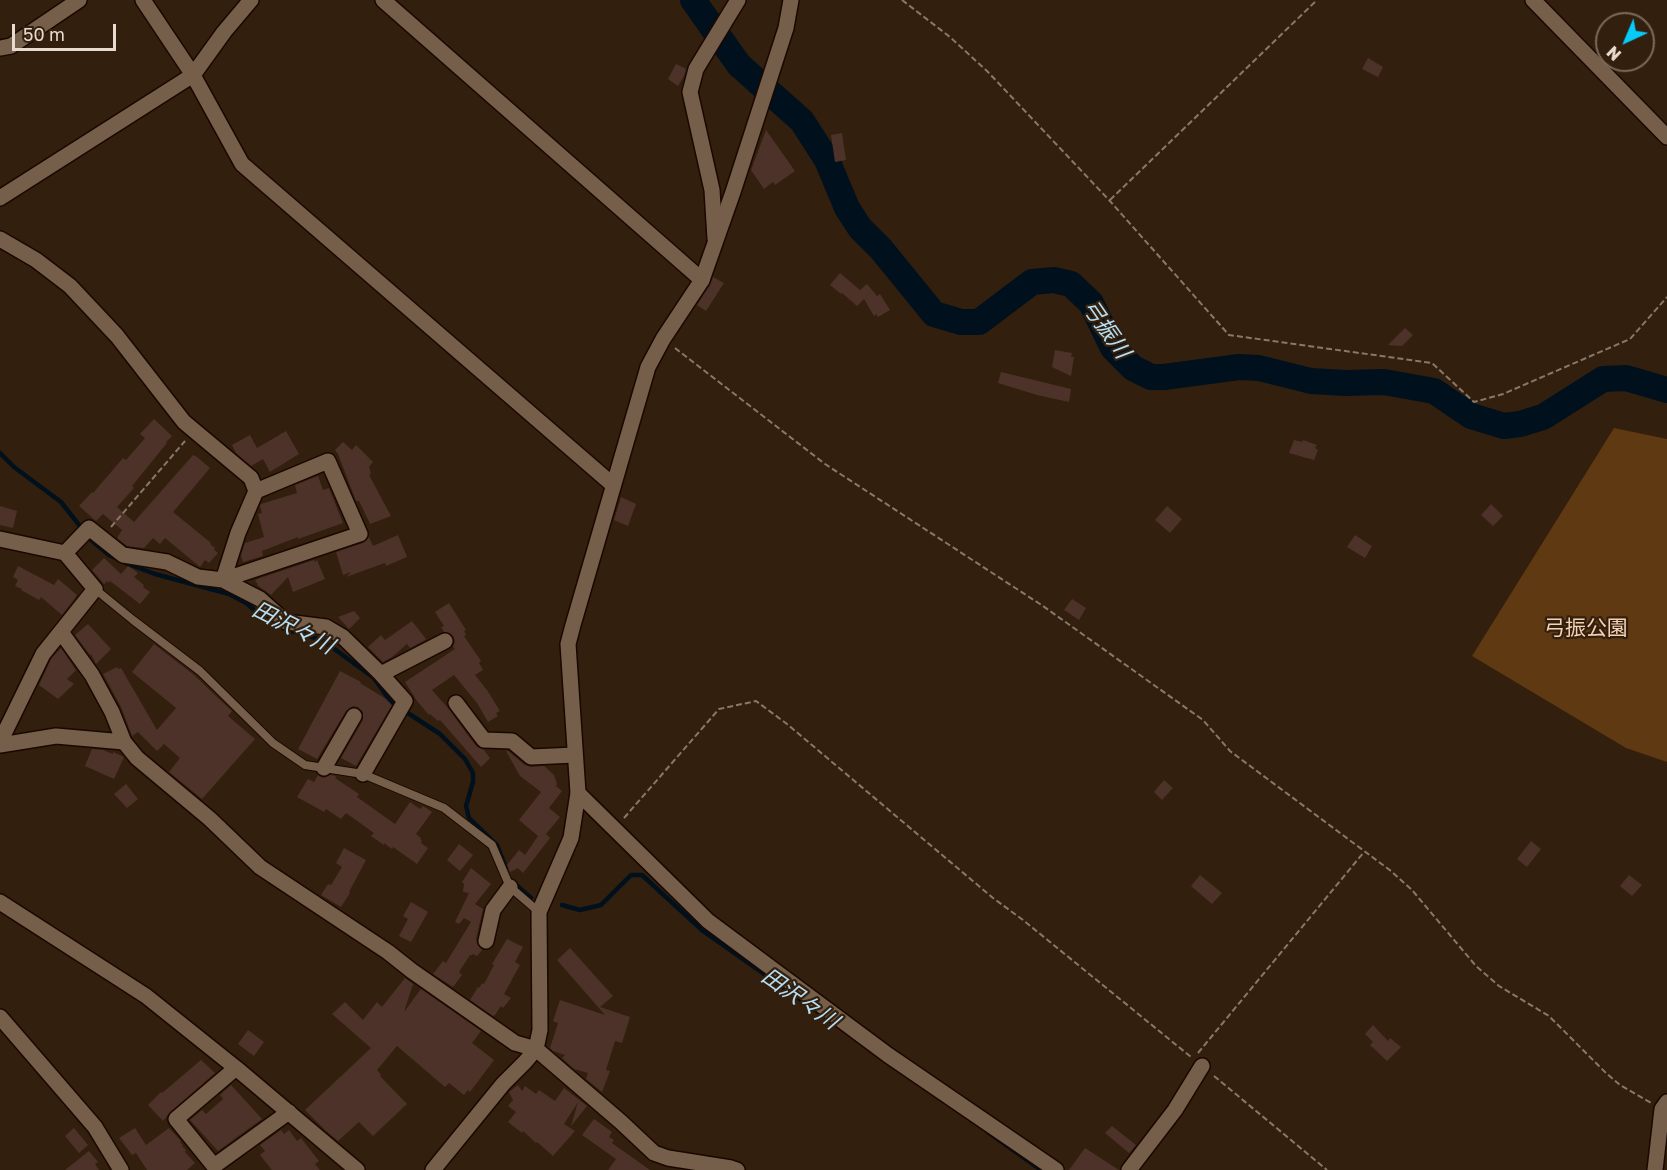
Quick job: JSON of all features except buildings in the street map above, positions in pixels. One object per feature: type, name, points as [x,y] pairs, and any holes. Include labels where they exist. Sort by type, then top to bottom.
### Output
[{"type":"street","points":[[0,48],[11,46],[79,0]]},
{"type":"street","points":[[143,0],[192,75],[242,164],[613,485]]},
{"type":"street","points":[[0,198],[192,75],[251,0]]},
{"type":"street","points":[[383,0],[702,280]]},
{"type":"street","points":[[715,239],[712,190],[690,92],[696,69],[738,0]]},
{"type":"street","points":[[433,1170],[503,1084],[536,1049],[540,1030],[539,912],[571,838],[578,793],[568,644],[648,367],[663,339],[702,280],[782,39],[791,0]]},
{"type":"street","points":[[1533,0],[1667,137]]},
{"type":"street","points":[[0,239],[36,260],[70,286],[117,336],[184,422],[251,478],[256,491],[238,533],[223,580]]},
{"type":"street","points":[[223,580],[360,534],[328,462],[256,491]]},
{"type":"street","points":[[65,553],[89,528],[123,555],[167,562],[198,578],[223,580],[260,599],[286,622],[326,627],[343,637],[405,701],[363,774]]},
{"type":"street","points":[[0,539],[65,553],[95,590],[43,654],[0,743]]},
{"type":"street","points":[[61,632],[92,675],[112,712],[124,742],[137,758],[210,819],[260,867],[388,952],[515,1043],[536,1049],[654,1153],[668,1158],[737,1170]]},
{"type":"street","points":[[381,674],[445,641]]},
{"type":"street","points":[[456,704],[484,740],[512,741],[531,757],[575,755]]},
{"type":"street","points":[[324,768],[354,716]]},
{"type":"street","points":[[0,743],[56,736],[124,742]]},
{"type":"street","points":[[578,793],[708,921],[888,1055],[1056,1170]]},
{"type":"street","points":[[486,941],[493,910],[510,887]]},
{"type":"street","points":[[0,902],[146,996],[357,1170]]},
{"type":"street","points":[[0,1017],[95,1127],[120,1170]]},
{"type":"street","points":[[1129,1170],[1175,1110],[1202,1066]]},
{"type":"street","points":[[236,1068],[176,1119],[214,1166],[289,1112]]},
{"type":"street","points":[[1656,1170],[1664,1106]]},
{"type":"lane","points":[[95,590],[200,671],[273,743],[305,765],[363,774],[444,808],[492,845],[510,887],[539,912]]},
{"type":"path","points":[[902,0],[950,37],[988,72],[1109,200],[1229,335],[1432,363],[1474,402],[1503,394],[1629,339],[1667,297]]},
{"type":"path","points":[[1109,200],[1317,0]]},
{"type":"path","points":[[663,339],[825,464],[1043,606],[1203,720],[1230,751],[1391,871],[1412,890],[1476,966],[1499,986],[1549,1016],[1620,1085],[1664,1106]]},
{"type":"path","points":[[101,539],[194,430]]},
{"type":"path","points":[[614,829],[719,709],[756,701],[787,724],[993,898],[1193,1058],[1364,852]]},
{"type":"path","points":[[1202,1066],[1327,1170]]},
{"type":"green space","name":"弓振公園","points":[[1614,428],[1667,439],[1667,762],[1626,748],[1472,656]]},
{"type":"waterway","name":"弓振川","points":[[693,0],[739,65],[802,121],[827,160],[847,208],[860,228],[881,249],[934,314],[961,322],[979,322],[1032,282],[1054,280],[1071,284],[1091,303],[1113,348],[1133,368],[1151,377],[1239,367],[1259,368],[1311,381],[1384,382],[1434,391],[1471,416],[1504,426],[1543,417],[1603,379],[1626,378],[1667,390]]},
{"type":"waterway","name":"田沢々川","points":[[0,453],[14,467],[61,502],[83,530]]},
{"type":"waterway","name":"田沢々川","points":[[90,539],[109,555],[128,564],[155,574],[229,594],[246,603],[264,618],[288,630],[322,640],[374,678],[391,702],[440,734],[465,759],[473,773],[473,782],[466,806],[469,818],[497,845],[506,868]]},
{"type":"waterway","name":"田沢々川","points":[[562,905],[580,910],[601,905],[631,875],[642,875],[703,931],[818,1012]]},
{"type":"waterway","name":"田沢々川","points":[[514,883],[531,898]]},
{"type":"waterway","name":"田沢々川","points":[[989,1133],[1041,1170]]}]
